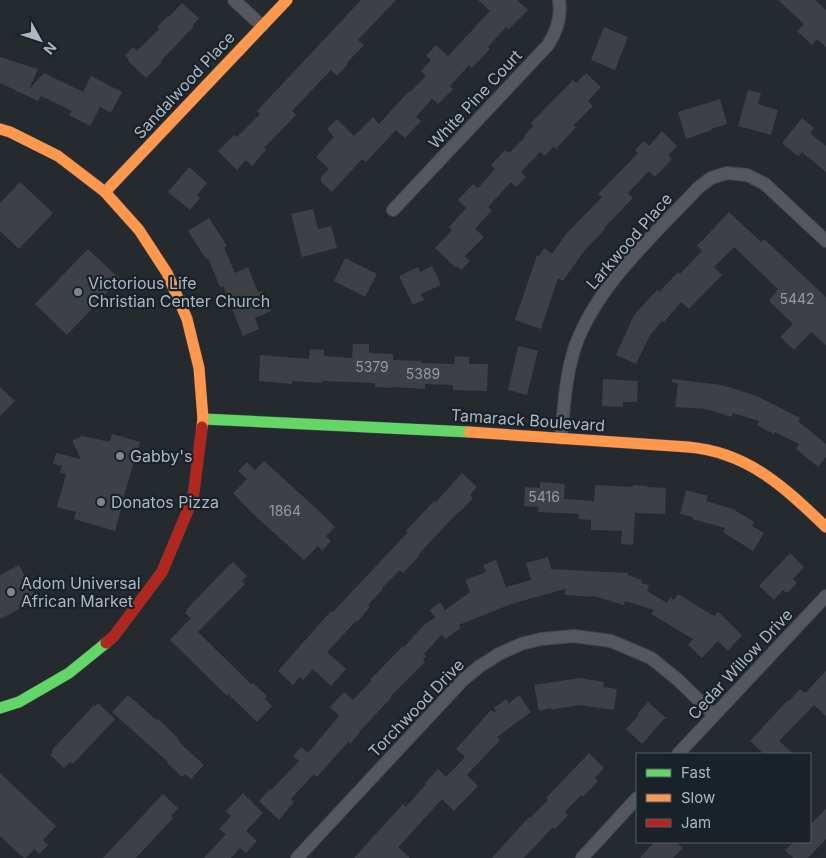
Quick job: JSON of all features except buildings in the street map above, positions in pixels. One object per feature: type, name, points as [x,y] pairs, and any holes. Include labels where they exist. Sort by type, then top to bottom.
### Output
[{"type":"street","points":[[234,0],[262,26]]},
{"type":"street","name":"Sandalwood Place","points":[[105,192],[287,0]]},
{"type":"street","name":"White Pine Court","points":[[393,210],[548,45],[560,21],[559,0]]},
{"type":"street","points":[[0,129],[10,132],[58,156],[105,192],[139,230],[167,273],[187,319],[199,368],[203,419],[192,498],[162,572],[114,636],[69,673],[19,702],[0,708]]},
{"type":"street","name":"Larkwood Place","points":[[561,438],[567,379],[575,347],[587,320],[601,296],[628,262],[698,188],[712,178],[727,173],[747,175],[765,184],[826,241]]},
{"type":"street","name":"Tamarack Boulevard","points":[[203,419],[381,427],[695,448],[722,453],[746,463],[774,480],[826,527]]},
{"type":"street","name":"Cedar Willow Drive","points":[[679,753],[826,596]]},
{"type":"street","name":"Torchwood Drive","points":[[297,858],[463,680],[499,654],[521,644],[541,639],[574,636],[611,640],[651,658],[677,679],[714,715]]},
{"type":"street","points":[[582,858],[636,799]]},
{"type":"traffic: fast","points":[[203,419],[469,432]]},
{"type":"traffic: fast","points":[[0,708],[19,702],[69,673],[106,643]]},
{"type":"traffic: slow","points":[[105,192],[287,0]]},
{"type":"traffic: slow","points":[[0,129],[10,132],[58,156],[105,192],[139,230],[167,273],[187,319],[199,368],[202,427]]},
{"type":"traffic: slow","points":[[469,432],[709,450],[729,456],[764,474],[780,485],[826,527]]},
{"type":"traffic: jam","points":[[106,643],[114,636],[162,572],[193,498],[202,427]]},
{"type":"place","name":"Victorious Life Christian Center Church","points":[[78,292]]},
{"type":"place","name":"Gabby's","points":[[120,456]]},
{"type":"place","name":"Donatos Pizza","points":[[101,502]]},
{"type":"place","name":"Adom Universal African Market","points":[[11,592]]}]
